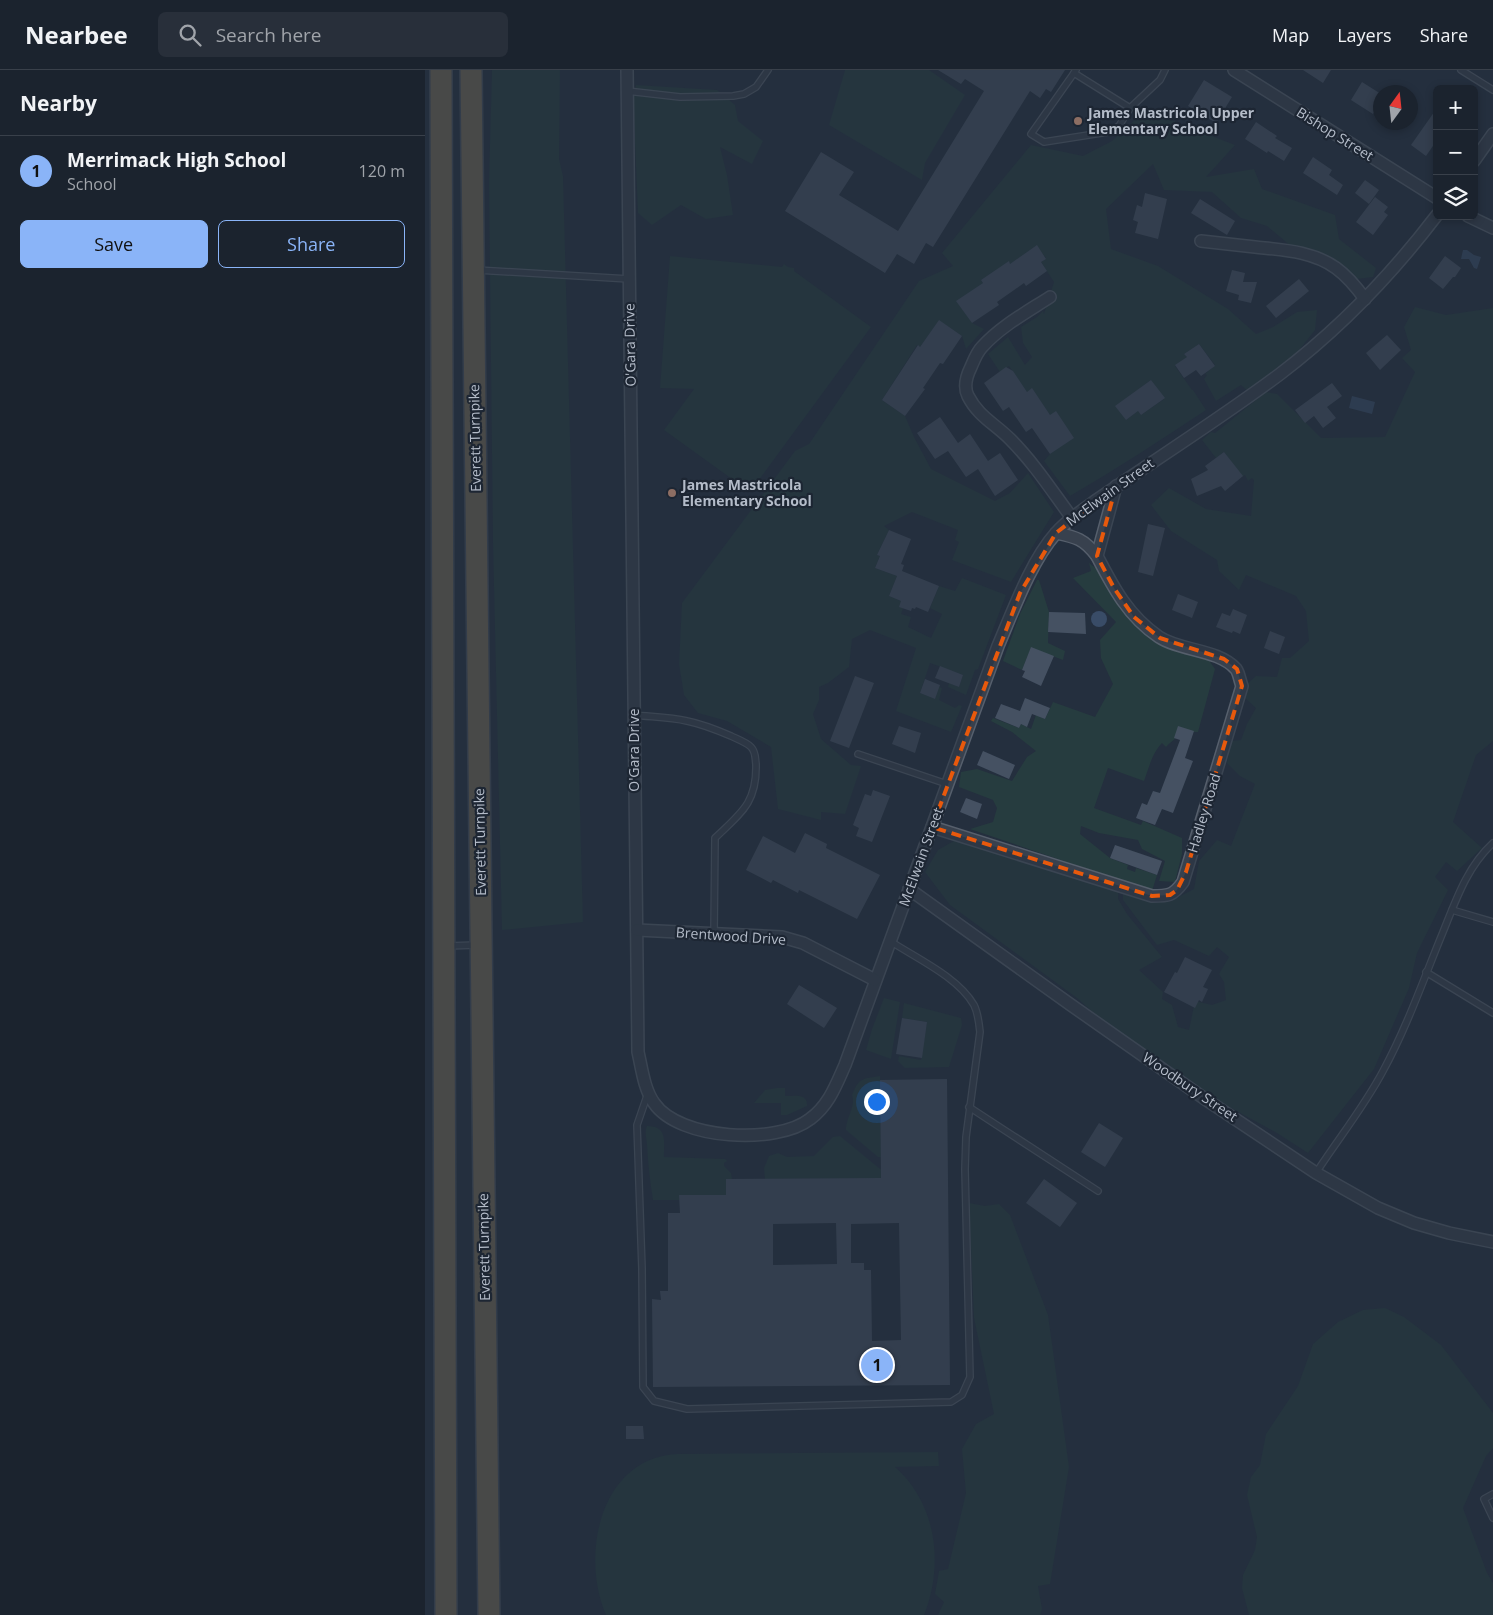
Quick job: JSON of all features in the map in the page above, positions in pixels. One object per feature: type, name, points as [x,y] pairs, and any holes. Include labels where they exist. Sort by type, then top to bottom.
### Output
[{"type":"highway","points":[[441,70],[446,1615]]},
{"type":"highway","name":"Everett Turnpike","points":[[471,70],[489,1615]]},
{"type":"street","name":"O'Gara Drive","points":[[627,70],[638,1052],[648,1093],[655,1105],[665,1115],[693,1129],[712,1133],[749,1135],[769,1134],[797,1127],[819,1112],[831,1095],[845,1065],[875,980]]},
{"type":"street","name":"Bishop Street","points":[[1234,70],[1433,195]]},
{"type":"street","points":[[1478,155],[1493,134]]},
{"type":"street","name":"McElwain Street","points":[[875,980],[998,646],[1031,571],[1056,533],[1072,518],[1117,486],[1281,373],[1365,299],[1398,264],[1433,220]]},
{"type":"street","points":[[1476,220],[1493,228]]},
{"type":"street","points":[[1201,242],[1281,249],[1308,255],[1336,268],[1365,299]]},
{"type":"street","points":[[1050,297],[1006,325],[981,348],[966,377],[967,394],[975,408],[986,420],[1009,438],[1041,474],[1072,518]]},
{"type":"street","points":[[1097,556],[1117,486]]},
{"type":"street","name":"Hadley Road","points":[[932,827],[1152,896],[1170,895],[1183,882],[1242,686],[1237,670],[1224,659],[1191,650],[1160,638],[1134,617],[1088,544],[1072,536],[1056,533]]},
{"type":"street","name":"Woodbury Street","points":[[909,889],[1158,1066],[1316,1173],[1378,1208],[1414,1223],[1449,1233],[1493,1242]]},
{"type":"street","name":"Brentwood Drive","points":[[637,930],[782,937],[803,943],[875,980]]},
{"type":"lane","points":[[627,91],[680,97],[733,96],[743,94],[756,87],[768,70]]},
{"type":"lane","points":[[1130,108],[1075,71],[1031,134],[1044,142],[1108,132],[1119,126],[1130,108],[1160,80],[1165,70]]},
{"type":"lane","points":[[1461,70],[1493,90]]},
{"type":"lane","points":[[473,270],[629,279]]},
{"type":"lane","points":[[634,715],[668,718],[700,725],[728,735],[750,746],[755,753],[756,775],[754,790],[749,802],[741,813],[715,838],[714,933]]},
{"type":"lane","points":[[858,754],[947,784]]},
{"type":"lane","points":[[1316,1173],[1383,1071],[1464,881],[1483,853],[1493,843]]},
{"type":"lane","points":[[1452,910],[1493,922]]},
{"type":"lane","points":[[648,1093],[637,1125],[642,1269],[643,1387],[654,1401],[687,1409],[951,1402],[962,1395],[969,1377],[965,1169],[969,1107],[980,1032],[979,1018],[973,1005],[962,990],[949,979],[890,941]]},
{"type":"lane","points":[[443,947],[481,945]]},
{"type":"lane","points":[[1426,972],[1493,1012]]},
{"type":"lane","points":[[969,1107],[1098,1191]]},
{"type":"lane","points":[[1493,1494],[1484,1500],[1493,1518]]},
{"type":"highlighted area","points":[[1116,486],[1097,556],[1114,588],[1134,617],[1160,638],[1224,659],[1237,669],[1242,686],[1186,872],[1177,890],[1170,895],[1152,896],[932,827],[1020,593],[1056,533]]},
{"type":"green space","points":[[492,70],[560,70],[559,159],[563,176],[583,922],[502,930],[493,543],[489,182]]},
{"type":"green space","points":[[845,70],[929,70],[965,95],[925,163],[922,180],[829,125]]},
{"type":"green space","points":[[636,85],[717,90],[735,105],[738,121],[763,141],[752,164],[720,147],[727,175],[733,215],[706,219],[681,205],[652,225],[638,213],[633,97]]},
{"type":"green space","points":[[1140,115],[1163,117],[1235,145],[1206,177],[1254,169],[1262,189],[1335,215],[1339,239],[1376,268],[1373,277],[1349,280],[1298,252],[1267,226],[1241,218],[1212,192],[1164,190],[1153,164],[1106,209],[1111,249],[1158,266],[1228,309],[1256,334],[1273,327],[1297,312],[1317,310],[1315,330],[1281,373],[1251,394],[1241,385],[1216,401],[1204,379],[1207,375],[1205,374],[1215,365],[1199,344],[1184,354],[1187,357],[1175,366],[1206,410],[1070,496],[1044,461],[1050,454],[1073,438],[1050,415],[1032,389],[1027,392],[1009,366],[1000,372],[988,354],[1008,337],[1025,365],[1032,357],[1023,343],[1021,327],[1043,311],[1044,314],[1054,282],[1041,262],[1046,258],[1036,246],[1010,264],[1009,262],[981,280],[983,283],[957,301],[972,323],[984,329],[966,349],[962,336],[939,321],[920,347],[917,345],[882,400],[905,416],[931,469],[995,501],[1010,493],[1028,473],[1054,512],[1011,582],[952,560],[959,542],[955,540],[958,530],[912,512],[884,526],[889,530],[877,555],[880,556],[875,568],[897,576],[889,596],[901,601],[903,608],[901,614],[911,617],[908,627],[931,638],[942,614],[930,608],[939,586],[955,591],[962,578],[1006,595],[966,695],[948,687],[949,683],[959,687],[963,675],[930,663],[920,693],[935,699],[939,687],[942,688],[939,700],[955,708],[959,705],[962,706],[951,732],[896,711],[916,648],[870,630],[852,639],[849,667],[828,683],[819,687],[819,700],[813,714],[821,739],[851,765],[861,766],[845,814],[821,812],[821,820],[778,809],[771,747],[727,721],[698,713],[684,695],[679,664],[682,603],[795,451],[809,444],[919,281],[953,266],[942,253],[1031,145],[1083,156],[1112,141]],"holes":[[[1151,380],[1164,399],[1141,415],[1138,411],[1126,420],[1116,406]]]},
{"type":"green space","points":[[670,256],[782,267],[784,264],[794,268],[794,271],[871,327],[750,492],[664,430],[694,389],[660,388]]},
{"type":"green space","points":[[1415,307],[1446,315],[1493,308],[1493,741],[1476,755],[1453,822],[1482,848],[1457,871],[1446,862],[1435,877],[1448,890],[1417,953],[1409,988],[1374,1069],[1308,1153],[1277,1133],[1207,1095],[1095,1014],[1077,998],[950,905],[925,872],[938,850],[961,837],[1119,885],[1118,899],[1127,914],[1162,957],[1139,970],[1163,992],[1162,999],[1172,1005],[1178,1027],[1189,1030],[1195,1001],[1212,1005],[1226,1000],[1224,982],[1219,974],[1229,957],[1217,947],[1209,956],[1174,940],[1157,945],[1123,900],[1123,893],[1169,902],[1194,889],[1199,861],[1217,840],[1231,846],[1255,784],[1240,776],[1227,763],[1231,741],[1241,740],[1256,708],[1245,698],[1248,683],[1256,676],[1277,677],[1282,658],[1290,658],[1309,641],[1306,611],[1296,596],[1246,575],[1239,590],[1219,571],[1217,560],[1171,531],[1151,505],[1169,488],[1206,509],[1251,516],[1254,480],[1252,478],[1248,481],[1245,475],[1242,477],[1224,452],[1216,458],[1202,440],[1211,432],[1215,433],[1266,392],[1277,394],[1321,438],[1385,437],[1415,372],[1402,358],[1411,350],[1404,327]]},
{"type":"green space","points":[[1089,563],[1102,573],[1113,599],[1132,620],[1208,659],[1215,669],[1198,732],[1180,736],[1166,747],[1162,743],[1153,756],[1144,781],[1108,768],[1094,808],[1141,825],[1143,821],[1182,838],[1182,854],[1175,882],[1159,881],[1165,861],[1142,849],[1138,840],[1099,833],[1081,826],[1080,834],[1110,858],[1128,865],[1127,869],[1135,872],[1136,868],[1157,875],[1152,891],[970,829],[993,822],[997,808],[993,800],[959,787],[961,772],[977,769],[1012,781],[1027,757],[1036,751],[1012,732],[991,721],[993,718],[1019,728],[1021,724],[1031,729],[1036,715],[1045,719],[1053,702],[1095,717],[1113,684],[1101,658],[1100,640],[1116,622],[1073,578],[1091,571]]},
{"type":"green space","points":[[1037,580],[1039,580],[1049,612],[1048,643],[1065,651],[1063,660],[1031,648],[1022,670],[1003,661],[1020,614]]},
{"type":"green space","points":[[884,998],[900,1002],[891,1059],[866,1050]]},
{"type":"green space","points":[[904,1003],[961,1018],[962,1025],[949,1067],[905,1068],[898,1061],[899,1056],[921,1060],[927,1022],[902,1018]]},
{"type":"green space","points":[[880,1076],[881,1157],[878,1157],[846,1130],[853,1104],[852,1095],[857,1085],[862,1080]]},
{"type":"green space","points":[[785,1088],[785,1096],[803,1097],[807,1102],[807,1106],[787,1115],[781,1115],[781,1103],[754,1103],[765,1090]]},
{"type":"green space","points":[[647,1126],[659,1129],[662,1132],[664,1157],[725,1159],[727,1161],[724,1163],[724,1166],[731,1173],[732,1179],[726,1195],[680,1195],[679,1200],[653,1200],[649,1173]]},
{"type":"green space","points":[[840,1136],[885,1173],[898,1178],[765,1179],[764,1168],[769,1156],[778,1153],[787,1157],[814,1156],[833,1137]]},
{"type":"green space","points":[[969,1203],[985,1206],[999,1204],[1010,1215],[1048,1315],[1069,1467],[1050,1584],[1038,1586],[1042,1609],[1040,1615],[938,1615],[944,1602],[935,1594],[939,1571],[948,1569],[966,1493],[962,1449],[976,1424],[994,1414],[974,1318]]},
{"type":"green space","points":[[1385,1308],[1404,1317],[1441,1345],[1493,1413],[1493,1448],[1486,1456],[1463,1508],[1487,1573],[1493,1583],[1493,1615],[1249,1615],[1242,1588],[1243,1575],[1255,1550],[1257,1537],[1247,1495],[1251,1477],[1260,1465],[1266,1434],[1298,1386],[1313,1344],[1338,1322],[1363,1310]]},
{"type":"green space","points":[[938,1452],[939,1466],[895,1467],[909,1482],[920,1499],[928,1517],[933,1536],[934,1576],[924,1615],[606,1615],[598,1591],[595,1565],[597,1539],[603,1514],[614,1491],[630,1472],[651,1460],[677,1454]]},
{"type":"water","points":[[1463,250],[1481,257],[1477,269],[1474,268],[1469,259],[1461,259]]},
{"type":"water","points":[[1352,396],[1375,402],[1372,414],[1349,408]]},
{"type":"water","points":[[1099,611],[1105,613],[1107,619],[1105,625],[1099,627],[1093,625],[1091,619],[1093,613]]},
{"type":"building","points":[[938,70],[1065,70],[1051,92],[1046,89],[1040,98],[1030,91],[933,247],[926,243],[914,264],[897,254],[885,273],[785,211],[821,152],[854,172],[839,195],[898,231],[984,91],[965,79],[961,84]]},
{"type":"building","points":[[1303,70],[1331,70],[1323,83]]},
{"type":"building","points":[[1204,80],[1232,97],[1216,123],[1188,106]]},
{"type":"building","points":[[1362,82],[1373,89],[1373,114],[1351,100]]},
{"type":"building","points":[[1433,114],[1433,146],[1426,156],[1411,145]]},
{"type":"building","points":[[1256,122],[1277,136],[1275,138],[1292,148],[1284,161],[1245,139]]},
{"type":"building","points":[[1313,157],[1332,170],[1329,175],[1343,185],[1337,195],[1303,173]]},
{"type":"building","points":[[1365,180],[1379,190],[1369,204],[1355,193]]},
{"type":"building","points":[[1145,193],[1167,199],[1158,239],[1135,233],[1138,222],[1133,220],[1137,205],[1142,207]]},
{"type":"building","points":[[1375,197],[1388,207],[1384,212],[1388,215],[1373,235],[1356,222]]},
{"type":"building","points":[[1200,199],[1235,221],[1227,235],[1191,213]]},
{"type":"building","points":[[1037,245],[1046,259],[1041,262],[1047,271],[1026,286],[1024,283],[997,302],[999,305],[972,323],[956,301],[983,283],[981,280],[1009,261],[1010,264]]},
{"type":"building","points":[[1445,256],[1461,268],[1443,289],[1429,278]]},
{"type":"building","points":[[1232,270],[1245,273],[1243,282],[1257,282],[1251,303],[1238,300],[1239,295],[1226,291]]},
{"type":"building","points":[[1299,279],[1309,291],[1276,318],[1266,306]]},
{"type":"building","points":[[939,320],[962,336],[943,364],[940,363],[923,388],[925,389],[905,416],[882,400],[918,345],[920,347]]},
{"type":"building","points":[[1387,335],[1401,350],[1380,370],[1366,353]]},
{"type":"building","points":[[1199,344],[1215,366],[1201,376],[1196,370],[1184,378],[1175,365],[1187,357],[1184,354]]},
{"type":"building","points":[[1006,367],[1013,371],[1027,392],[1032,388],[1050,415],[1056,411],[1074,438],[1050,454],[1032,428],[1026,432],[1009,407],[1003,411],[984,383]]},
{"type":"building","points":[[1151,380],[1165,398],[1141,415],[1138,411],[1126,420],[1115,406]]},
{"type":"building","points":[[1332,383],[1342,396],[1327,407],[1336,418],[1323,428],[1314,416],[1305,423],[1295,410]]},
{"type":"building","points":[[940,417],[958,443],[970,434],[988,461],[1000,453],[1018,480],[995,496],[978,469],[966,477],[948,451],[935,459],[917,433]]},
{"type":"building","points":[[1224,452],[1243,476],[1225,491],[1221,486],[1197,496],[1191,479],[1208,470],[1205,466]]},
{"type":"building","points":[[1148,524],[1165,528],[1153,576],[1138,572]]},
{"type":"building","points":[[889,530],[911,539],[901,564],[904,565],[902,571],[939,586],[928,612],[916,607],[915,609],[912,608],[911,611],[899,607],[901,601],[889,596],[897,576],[875,568],[880,556],[877,555]]},
{"type":"building","points":[[1178,594],[1198,602],[1192,618],[1172,610]]},
{"type":"building","points":[[1233,609],[1247,615],[1240,634],[1216,627],[1222,613],[1230,616]]},
{"type":"building","points":[[1049,612],[1085,613],[1086,634],[1048,632]]},
{"type":"building","points":[[1270,631],[1285,637],[1279,654],[1264,648]]},
{"type":"building","points":[[1031,647],[1054,656],[1041,686],[1022,677],[1025,671],[1022,670]]},
{"type":"building","points":[[940,666],[963,675],[959,687],[935,678]]},
{"type":"building","points":[[855,676],[874,683],[849,748],[830,741]]},
{"type":"building","points":[[925,679],[940,685],[935,699],[920,693]]},
{"type":"building","points":[[1025,698],[1050,708],[1045,719],[1032,714],[1027,727],[1021,724],[1019,728],[995,718],[1001,704],[1020,711]]},
{"type":"building","points":[[899,726],[921,733],[915,753],[892,744]]},
{"type":"building","points":[[1178,726],[1194,731],[1185,758],[1193,761],[1173,813],[1162,809],[1155,825],[1136,818],[1142,803],[1147,805],[1153,791],[1160,793],[1180,740],[1174,738]]},
{"type":"building","points":[[983,751],[1015,765],[1009,779],[977,765]]},
{"type":"building","points":[[873,790],[890,796],[872,842],[856,836],[859,828],[853,825],[865,794],[871,796]]},
{"type":"building","points":[[966,798],[982,804],[977,819],[960,812]]},
{"type":"building","points":[[805,833],[827,844],[826,848],[880,875],[857,919],[799,890],[798,893],[773,880],[771,883],[746,870],[763,836],[795,853]]},
{"type":"building","points":[[1115,845],[1162,861],[1157,875],[1110,858]]},
{"type":"building","points":[[1185,957],[1212,970],[1203,987],[1208,989],[1202,1002],[1199,1000],[1195,1008],[1164,992]]},
{"type":"building","points":[[799,985],[837,1008],[824,1028],[787,1004]]},
{"type":"building","points":[[902,1018],[927,1022],[922,1058],[896,1054]]},
{"type":"building","points":[[947,1079],[950,1385],[653,1387],[652,1299],[661,1300],[660,1291],[668,1291],[668,1213],[680,1213],[679,1195],[726,1195],[726,1179],[881,1178],[880,1080]],"holes":[[[836,1223],[837,1264],[773,1265],[773,1224]],[[899,1223],[901,1340],[872,1341],[871,1270],[864,1270],[864,1263],[851,1263],[851,1224]]]},
{"type":"building","points":[[1099,1123],[1123,1138],[1105,1167],[1081,1152]]},
{"type":"building","points":[[1044,1179],[1077,1203],[1060,1227],[1026,1203]]},
{"type":"building","points":[[626,1426],[643,1426],[644,1439],[626,1439]]},
{"type":"place","name":"James Mastricola Upper Elementary School","points":[[1078,121]]},
{"type":"place","name":"James Mastricola Elementary School","points":[[672,493]]},
{"type":"place","name":"Merrimack High School","points":[[877,1365]]}]
